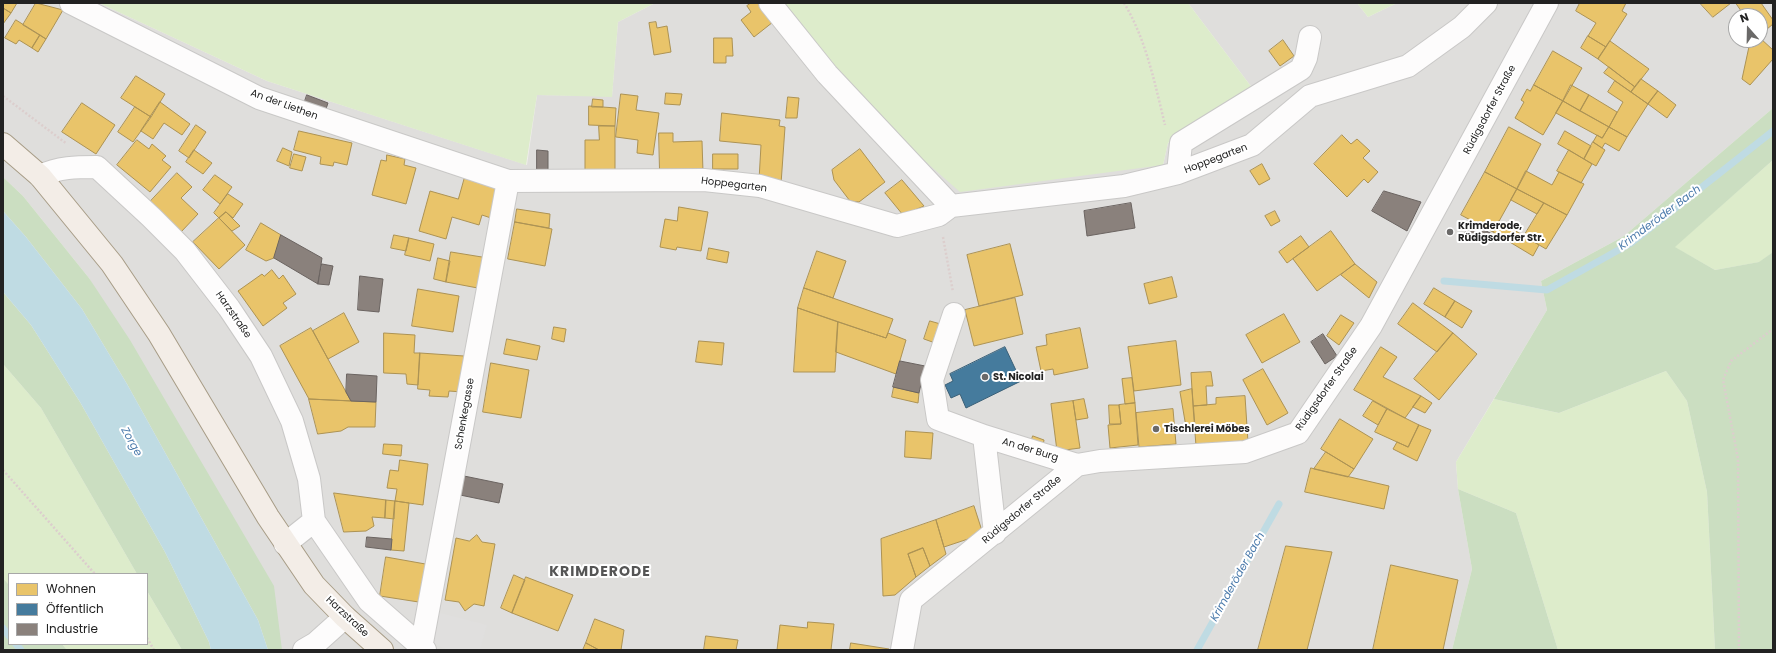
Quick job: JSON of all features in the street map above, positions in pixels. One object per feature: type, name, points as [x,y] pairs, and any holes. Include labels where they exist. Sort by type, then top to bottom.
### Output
[{"type":"main road","name":"Harzstraße","points":[[3,144],[40,176],[112,264],[159,334],[285,544],[314,585],[345,617],[382,650]]},
{"type":"street","name":"An der Liethen","points":[[71,3],[260,98],[508,181]]},
{"type":"street","points":[[770,3],[827,74],[945,211]]},
{"type":"street","name":"Hoppegarten","points":[[508,181],[704,180],[760,186],[897,226],[945,211],[1124,186],[1178,173],[1252,145],[1310,96],[1408,66],[1462,27],[1486,3]]},
{"type":"street","name":"Rüdigsdorfer Straße","points":[[902,650],[911,600],[1077,465],[1100,461],[1245,452],[1298,433],[1371,326],[1547,3]]},
{"type":"street","points":[[1178,173],[1180,143],[1301,69],[1306,58],[1310,37]]},
{"type":"street","points":[[40,176],[53,169],[68,167],[97,167]]},
{"type":"street","name":"Harzstraße","points":[[97,167],[185,251],[229,308],[261,356],[292,421],[309,479],[314,521]]},
{"type":"street","name":"Schenkegasse","points":[[423,649],[508,181]]},
{"type":"street","name":"An der Burg","points":[[954,314],[932,380],[938,419],[984,436],[1077,465]]},
{"type":"street","points":[[984,436],[995,533]]},
{"type":"street","points":[[285,544],[314,521],[369,601],[423,649]]},
{"type":"street","points":[[304,650],[316,643],[345,617]]},
{"type":"path","points":[[1124,3],[1134,21],[1157,91],[1169,139],[1180,143]]},
{"type":"path","points":[[3,96],[97,167]]},
{"type":"path","points":[[945,211],[954,297],[954,314]]},
{"type":"path","points":[[1738,650],[1738,459],[1723,380],[1731,362],[1773,329]]},
{"type":"path","points":[[3,470],[94,573]]},
{"type":"path","points":[[148,640],[154,650]]},
{"type":"shaded area","points":[[3,3],[99,3],[267,81],[527,165],[537,95],[612,96],[618,22],[655,3],[784,3],[842,74],[1163,165],[1168,143],[1253,89],[1188,3],[1357,3],[1368,17],[1397,3],[1773,3],[1773,108],[1624,236],[1541,281],[1547,310],[1456,462],[1458,489],[1472,569],[1452,650],[282,650],[89,278],[23,196],[3,177]]},
{"type":"shaded area","points":[[436,612],[487,625],[480,650],[448,650],[428,641]]},
{"type":"green space","points":[[99,3],[655,3],[618,22],[612,97],[537,95],[526,165],[267,81]]},
{"type":"green space","points":[[784,3],[1188,3],[1253,89],[1168,143],[1163,165],[960,192],[918,155],[842,74]]},
{"type":"green space","points":[[1357,3],[1397,3],[1368,17]]},
{"type":"green space","points":[[1773,108],[1773,160],[1675,247],[1715,270],[1759,262],[1773,252],[1773,650],[1715,650],[1707,492],[1687,401],[1666,371],[1559,413],[1494,399],[1547,310],[1541,281],[1624,236]]},
{"type":"green space","points":[[1773,160],[1773,252],[1760,262],[1715,270],[1674,247]]},
{"type":"green space","points":[[3,177],[23,196],[89,278],[130,340],[274,586],[282,650],[268,650],[258,620],[127,384],[82,309],[26,237],[3,211]]},
{"type":"green space","points":[[3,292],[31,325],[80,402],[165,552],[209,642],[211,650],[182,650],[148,593],[148,573],[136,573],[41,408],[3,364]]},
{"type":"green space","points":[[3,364],[41,408],[136,573],[8,573],[8,584],[3,578]]},
{"type":"green space","points":[[1666,371],[1687,401],[1707,492],[1715,650],[1558,650],[1516,513],[1458,489],[1456,462],[1494,399],[1559,413]]},
{"type":"green space","points":[[1458,489],[1516,513],[1558,650],[1452,650],[1472,569]]},
{"type":"green space","points":[[3,578],[8,584],[8,645],[63,645],[67,650],[3,650]]},
{"type":"green space","points":[[148,593],[182,650],[67,650],[63,645],[148,645]]},
{"type":"water","name":"Zorge","points":[[3,211],[26,237],[82,309],[127,384],[258,620],[268,650],[211,650],[209,642],[165,552],[80,402],[31,325],[3,292]]},
{"type":"building: Wohnen","points":[[3,3],[17,3],[11,13],[3,8]]},
{"type":"building: Wohnen","points":[[36,3],[63,10],[46,39],[23,25]]},
{"type":"building: Wohnen","points":[[751,3],[758,3],[773,22],[754,37],[741,20],[751,12],[747,6]]},
{"type":"building: Wohnen","points":[[1580,3],[1626,3],[1622,11],[1627,14],[1606,47],[1588,36],[1596,23],[1576,11]]},
{"type":"building: Wohnen","points":[[1700,3],[1731,3],[1713,17]]},
{"type":"building: Wohnen","points":[[1736,3],[1761,3],[1765,8],[1739,8]]},
{"type":"building: Wohnen","points":[[3,8],[11,13],[3,24]]},
{"type":"building: Wohnen","points":[[1768,13],[1773,20],[1773,24],[1768,28]]},
{"type":"building: Wohnen","points":[[16,20],[40,35],[32,48],[19,40],[16,44],[5,38]]},
{"type":"building: Wohnen","points":[[656,22],[657,28],[667,26],[671,52],[654,55],[649,23]]},
{"type":"building: Wohnen","points":[[40,35],[46,39],[38,52],[32,48]]},
{"type":"building: Wohnen","points":[[1588,36],[1606,47],[1598,59],[1581,48]]},
{"type":"building: Wohnen","points":[[714,38],[732,38],[733,56],[726,56],[726,63],[714,63]]},
{"type":"building: Wohnen","points":[[1283,40],[1294,56],[1280,66],[1269,51]]},
{"type":"building: Wohnen","points":[[1610,41],[1649,69],[1635,87],[1598,59]]},
{"type":"building: Wohnen","points":[[1768,45],[1773,50],[1773,59],[1750,85],[1742,79],[1749,48],[1768,48]]},
{"type":"building: Wohnen","points":[[1553,51],[1582,68],[1563,101],[1534,85]]},
{"type":"building: Wohnen","points":[[1609,67],[1635,87],[1631,92],[1604,73]]},
{"type":"building: Wohnen","points":[[136,76],[165,94],[151,117],[121,98]]},
{"type":"building: Wohnen","points":[[1641,79],[1658,91],[1648,104],[1631,92]]},
{"type":"building: Wohnen","points":[[1615,81],[1648,104],[1627,137],[1609,127],[1623,102],[1608,92]]},
{"type":"building: Wohnen","points":[[1534,85],[1563,101],[1543,135],[1515,118],[1524,102],[1521,100],[1527,89],[1530,91]]},
{"type":"building: Wohnen","points":[[1571,85],[1589,95],[1580,111],[1563,101]]},
{"type":"building: Wohnen","points":[[1658,91],[1676,105],[1667,118],[1648,104]]},
{"type":"building: Wohnen","points":[[666,93],[682,94],[680,105],[665,104]]},
{"type":"building: Wohnen","points":[[621,94],[638,96],[636,110],[659,113],[653,155],[637,153],[638,140],[616,137]]},
{"type":"building: Wohnen","points":[[1589,95],[1617,112],[1609,127],[1580,111]]},
{"type":"building: Wohnen","points":[[788,97],[799,98],[797,118],[786,118]]},
{"type":"building: Wohnen","points":[[593,99],[603,100],[603,107],[592,107]]},
{"type":"building: Wohnen","points":[[1563,101],[1609,127],[1602,138],[1556,113]]},
{"type":"building: Wohnen","points":[[160,102],[190,124],[182,135],[164,123],[153,139],[141,131]]},
{"type":"building: Wohnen","points":[[82,103],[115,125],[96,154],[62,132]]},
{"type":"building: Wohnen","points":[[589,106],[616,108],[615,126],[589,125]]},
{"type":"building: Wohnen","points":[[135,107],[151,117],[133,142],[118,132]]},
{"type":"building: Wohnen","points":[[722,113],[780,120],[779,126],[785,127],[781,184],[759,180],[761,145],[720,141]]},
{"type":"building: Wohnen","points":[[196,125],[206,132],[189,158],[179,151]]},
{"type":"building: Wohnen","points":[[599,126],[615,126],[615,171],[585,172],[585,140],[599,140]]},
{"type":"building: Wohnen","points":[[1509,127],[1541,144],[1517,189],[1485,172]]},
{"type":"building: Wohnen","points":[[1609,127],[1627,137],[1619,151],[1605,143],[1602,148],[1593,142],[1597,135],[1602,138]]},
{"type":"building: Wohnen","points":[[299,131],[352,143],[347,165],[334,162],[333,166],[320,164],[321,157],[294,150]]},
{"type":"building: Wohnen","points":[[1565,131],[1591,146],[1584,159],[1558,144]]},
{"type":"building: Wohnen","points":[[659,133],[673,133],[673,142],[702,141],[703,172],[660,173]]},
{"type":"building: Wohnen","points":[[1342,135],[1351,144],[1357,139],[1370,151],[1363,158],[1378,172],[1368,183],[1364,179],[1347,197],[1314,164]]},
{"type":"building: Wohnen","points":[[137,140],[149,149],[152,144],[166,156],[162,160],[171,167],[150,192],[117,165]]},
{"type":"building: Wohnen","points":[[1593,142],[1605,150],[1596,166],[1584,159]]},
{"type":"building: Wohnen","points":[[283,148],[292,152],[289,166],[277,161]]},
{"type":"building: Wohnen","points":[[860,149],[885,182],[859,202],[850,201],[834,180],[832,170]]},
{"type":"building: Wohnen","points":[[194,150],[212,163],[203,174],[186,162]]},
{"type":"building: Wohnen","points":[[1569,150],[1592,164],[1581,183],[1557,171]]},
{"type":"building: Wohnen","points":[[294,154],[306,157],[302,171],[290,168]]},
{"type":"building: Wohnen","points":[[713,154],[738,154],[738,169],[713,169]]},
{"type":"building: Wohnen","points":[[387,155],[405,159],[404,165],[416,168],[406,204],[372,195],[381,160],[386,161]]},
{"type":"building: Wohnen","points":[[1262,164],[1270,179],[1259,185],[1250,171]]},
{"type":"building: Wohnen","points":[[1526,171],[1552,185],[1559,172],[1584,184],[1567,215],[1517,189]]},
{"type":"building: Wohnen","points":[[1485,172],[1517,189],[1493,232],[1461,215]]},
{"type":"building: Wohnen","points":[[177,173],[192,187],[181,198],[198,214],[181,232],[149,203]]},
{"type":"building: Wohnen","points":[[215,175],[232,187],[220,204],[203,190]]},
{"type":"building: Wohnen","points":[[465,177],[500,187],[491,218],[482,215],[479,225],[452,217],[446,239],[419,231],[430,191],[458,199]]},
{"type":"building: Wohnen","points":[[902,180],[924,206],[903,215],[885,193]]},
{"type":"building: Wohnen","points":[[1517,189],[1544,203],[1537,214],[1511,200]]},
{"type":"building: Wohnen","points":[[228,194],[243,204],[233,218],[226,212],[219,218],[214,213]]},
{"type":"building: Wohnen","points":[[1544,203],[1567,215],[1546,249],[1524,236]]},
{"type":"building: Wohnen","points":[[679,207],[708,212],[701,251],[677,247],[676,250],[660,247],[665,219],[677,221]]},
{"type":"building: Wohnen","points":[[517,209],[550,214],[549,228],[515,222]]},
{"type":"building: Wohnen","points":[[1275,211],[1280,221],[1271,226],[1265,216]]},
{"type":"building: Wohnen","points":[[226,212],[240,226],[232,231],[219,218]]},
{"type":"building: Wohnen","points":[[219,218],[245,245],[219,269],[193,242]]},
{"type":"building: Wohnen","points":[[1499,221],[1539,245],[1533,256],[1493,232]]},
{"type":"building: Wohnen","points":[[515,222],[552,229],[545,266],[508,259]]},
{"type":"building: Wohnen","points":[[261,223],[281,235],[274,258],[266,261],[246,250]]},
{"type":"building: Wohnen","points":[[1331,231],[1355,264],[1317,291],[1293,259]]},
{"type":"building: Wohnen","points":[[394,235],[409,238],[406,251],[391,248]]},
{"type":"building: Wohnen","points":[[1301,236],[1309,247],[1287,263],[1279,252]]},
{"type":"building: Wohnen","points":[[409,238],[434,244],[430,261],[405,255]]},
{"type":"building: Wohnen","points":[[1010,244],[1023,295],[979,306],[967,255]]},
{"type":"building: Wohnen","points":[[709,248],[729,252],[727,263],[707,259]]},
{"type":"building: Wohnen","points":[[817,251],[846,261],[833,298],[804,288]]},
{"type":"building: Wohnen","points":[[451,252],[488,258],[483,289],[446,282]]},
{"type":"building: Wohnen","points":[[438,258],[450,261],[446,282],[434,279]]},
{"type":"building: Wohnen","points":[[1355,264],[1377,282],[1369,298],[1341,275]]},
{"type":"building: Wohnen","points":[[272,270],[279,279],[283,275],[296,294],[283,303],[287,308],[263,326],[238,291],[262,274],[264,276]]},
{"type":"building: Wohnen","points":[[1172,277],[1177,297],[1149,304],[1144,284]]},
{"type":"building: Wohnen","points":[[804,288],[893,319],[886,338],[798,308]]},
{"type":"building: Wohnen","points":[[1434,288],[1455,301],[1445,317],[1424,304]]},
{"type":"building: Wohnen","points":[[418,289],[459,296],[453,332],[412,326]]},
{"type":"building: Wohnen","points":[[1015,298],[1023,334],[974,346],[965,310]]},
{"type":"building: Wohnen","points":[[1455,301],[1472,311],[1462,328],[1445,317]]},
{"type":"building: Wohnen","points":[[1413,303],[1453,333],[1437,352],[1398,324]]},
{"type":"building: Wohnen","points":[[798,308],[838,322],[835,372],[794,372]]},
{"type":"building: Wohnen","points":[[344,313],[359,342],[328,359],[313,331]]},
{"type":"building: Wohnen","points":[[1284,314],[1300,342],[1262,363],[1246,335]]},
{"type":"building: Wohnen","points":[[1341,315],[1354,323],[1339,345],[1327,336]]},
{"type":"building: Wohnen","points":[[930,321],[944,325],[938,344],[924,339]]},
{"type":"building: Wohnen","points":[[838,322],[886,338],[888,333],[906,340],[896,374],[836,352]]},
{"type":"building: Wohnen","points":[[554,327],[566,329],[564,342],[552,339]]},
{"type":"building: Wohnen","points":[[311,328],[351,401],[309,399],[280,346]]},
{"type":"building: Wohnen","points":[[1080,328],[1088,368],[1054,375],[1053,369],[1041,371],[1036,347],[1047,345],[1046,335]]},
{"type":"building: Wohnen","points":[[384,333],[415,335],[414,353],[420,353],[418,385],[407,384],[406,374],[384,373]]},
{"type":"building: Wohnen","points":[[1453,333],[1477,354],[1439,400],[1414,379]]},
{"type":"building: Wohnen","points":[[507,339],[540,346],[537,360],[504,354]]},
{"type":"building: Wohnen","points":[[699,341],[724,343],[722,365],[696,362]]},
{"type":"building: Wohnen","points":[[1176,341],[1181,385],[1134,391],[1128,347]]},
{"type":"building: Wohnen","points":[[1381,347],[1397,357],[1383,377],[1421,396],[1405,418],[1354,390]]},
{"type":"building: Wohnen","points":[[420,353],[464,356],[462,392],[449,391],[448,397],[429,396],[430,390],[418,389]]},
{"type":"building: Wohnen","points":[[491,363],[529,370],[521,418],[483,412]]},
{"type":"building: Wohnen","points":[[1263,369],[1288,413],[1267,425],[1243,380]]},
{"type":"building: Wohnen","points":[[1211,372],[1213,386],[1206,386],[1207,405],[1193,406],[1191,373]]},
{"type":"building: Wohnen","points":[[1132,378],[1135,403],[1125,404],[1122,379]]},
{"type":"building: Wohnen","points":[[894,387],[919,393],[918,403],[892,397]]},
{"type":"building: Wohnen","points":[[1192,389],[1195,426],[1186,427],[1180,392]]},
{"type":"building: Wohnen","points":[[1245,396],[1248,442],[1196,446],[1193,406],[1216,404],[1216,398]]},
{"type":"building: Wohnen","points":[[1421,396],[1432,403],[1425,413],[1413,407]]},
{"type":"building: Wohnen","points":[[309,399],[376,402],[375,427],[348,427],[341,431],[318,434]]},
{"type":"building: Wohnen","points":[[1084,399],[1088,418],[1076,420],[1073,401]]},
{"type":"building: Wohnen","points":[[1073,401],[1080,448],[1057,451],[1051,404]]},
{"type":"building: Wohnen","points":[[1373,401],[1387,409],[1378,425],[1363,416]]},
{"type":"building: Wohnen","points":[[1135,403],[1138,445],[1110,448],[1108,425],[1121,424],[1119,405]]},
{"type":"building: Wohnen","points":[[1109,405],[1119,405],[1121,424],[1110,424]]},
{"type":"building: Wohnen","name":"Tischlerei Möbes","points":[[1173,409],[1176,444],[1139,447],[1136,413]]},
{"type":"building: Wohnen","points":[[1387,409],[1419,425],[1408,447],[1375,432]]},
{"type":"building: Wohnen","points":[[1340,419],[1373,439],[1354,469],[1321,449]]},
{"type":"building: Wohnen","points":[[1419,425],[1431,430],[1417,461],[1393,449],[1397,442],[1408,447]]},
{"type":"building: Wohnen","points":[[906,431],[933,433],[931,459],[905,457]]},
{"type":"building: Wohnen","points":[[1033,436],[1044,440],[1043,446],[1031,442]]},
{"type":"building: Wohnen","points":[[384,444],[402,445],[401,456],[383,454]]},
{"type":"building: Wohnen","points":[[1326,452],[1354,469],[1348,477],[1314,469]]},
{"type":"building: Wohnen","points":[[400,460],[428,464],[423,505],[395,501],[397,489],[387,488],[390,470],[398,471]]},
{"type":"building: Wohnen","points":[[1311,468],[1389,486],[1384,509],[1305,492]]},
{"type":"building: Wohnen","points":[[334,493],[386,500],[385,518],[372,517],[374,526],[366,531],[344,532]]},
{"type":"building: Wohnen","points":[[386,500],[395,501],[394,519],[385,518]]},
{"type":"building: Wohnen","points":[[395,501],[409,503],[404,551],[391,550]]},
{"type":"building: Wohnen","points":[[974,506],[983,534],[944,547],[936,520]]},
{"type":"building: Wohnen","points":[[936,520],[946,554],[930,566],[923,548],[908,554],[916,577],[895,595],[883,596],[881,539]]},
{"type":"building: Wohnen","points":[[477,535],[482,542],[495,544],[484,606],[474,604],[465,611],[459,602],[445,600],[456,538],[469,541]]},
{"type":"building: Wohnen","points":[[1286,546],[1332,552],[1307,650],[1258,650]]},
{"type":"building: Wohnen","points":[[923,548],[930,566],[916,577],[908,554]]},
{"type":"building: Wohnen","points":[[386,557],[431,565],[425,603],[380,596]]},
{"type":"building: Wohnen","points":[[1391,565],[1458,580],[1443,650],[1373,650]]},
{"type":"building: Wohnen","points":[[514,575],[525,580],[512,613],[501,608]]},
{"type":"building: Wohnen","points":[[526,577],[573,595],[558,631],[512,613]]},
{"type":"building: Wohnen","points":[[595,619],[624,630],[621,650],[599,650],[586,643]]},
{"type":"building: Wohnen","points":[[808,622],[834,624],[831,650],[777,650],[780,625],[807,628]]},
{"type":"building: Wohnen","points":[[706,636],[738,640],[736,650],[704,650]]},
{"type":"building: Wohnen","points":[[586,643],[599,650],[583,650]]},
{"type":"building: Wohnen","points":[[851,643],[889,649],[889,650],[850,650]]},
{"type":"building: Öffentlich","name":"St. Nicolai","points":[[1005,347],[1021,381],[966,408],[960,394],[951,398],[945,385],[953,381],[950,374]]},
{"type":"building: Industrie","points":[[307,95],[328,103],[324,115],[303,107]]},
{"type":"building: Industrie","points":[[537,150],[548,151],[548,171],[537,171]]},
{"type":"building: Industrie","points":[[1384,191],[1421,202],[1407,231],[1372,211]]},
{"type":"building: Industrie","points":[[1131,203],[1135,228],[1087,236],[1084,211]]},
{"type":"building: Industrie","points":[[1471,223],[1492,234],[1486,245],[1465,233]]},
{"type":"building: Industrie","points":[[281,235],[322,258],[318,284],[274,258]]},
{"type":"building: Industrie","points":[[322,264],[333,266],[329,285],[318,284]]},
{"type":"building: Industrie","points":[[360,276],[383,279],[379,312],[358,310]]},
{"type":"building: Industrie","points":[[1323,334],[1337,356],[1325,364],[1311,342]]},
{"type":"building: Industrie","points":[[900,361],[925,366],[919,393],[893,387]]},
{"type":"building: Industrie","points":[[347,374],[377,376],[376,402],[351,401],[346,392]]},
{"type":"building: Industrie","points":[[464,476],[503,484],[499,503],[460,495]]},
{"type":"building: Industrie","points":[[367,537],[392,539],[391,550],[366,547]]},
{"type":"waterway","name":"Krimderöder Bach","points":[[1444,281],[1547,290],[1631,243],[1773,131]]},
{"type":"waterway","name":"Krimderöder Bach","points":[[1197,650],[1279,504]]},
{"type":"waterway","points":[[3,628],[8,635]]},
{"type":"waterway","points":[[17,645],[21,650]]},
{"type":"place","name":"Krimderode, Rüdigsdorfer Str.","points":[[1450,232]]},
{"type":"place","name":"St. Nicolai","points":[[985,377]]},
{"type":"place","name":"Tischlerei Möbes","points":[[1156,429]]},
{"type":"district","name":"KRIMDERODE","points":[[600,572]]}]
